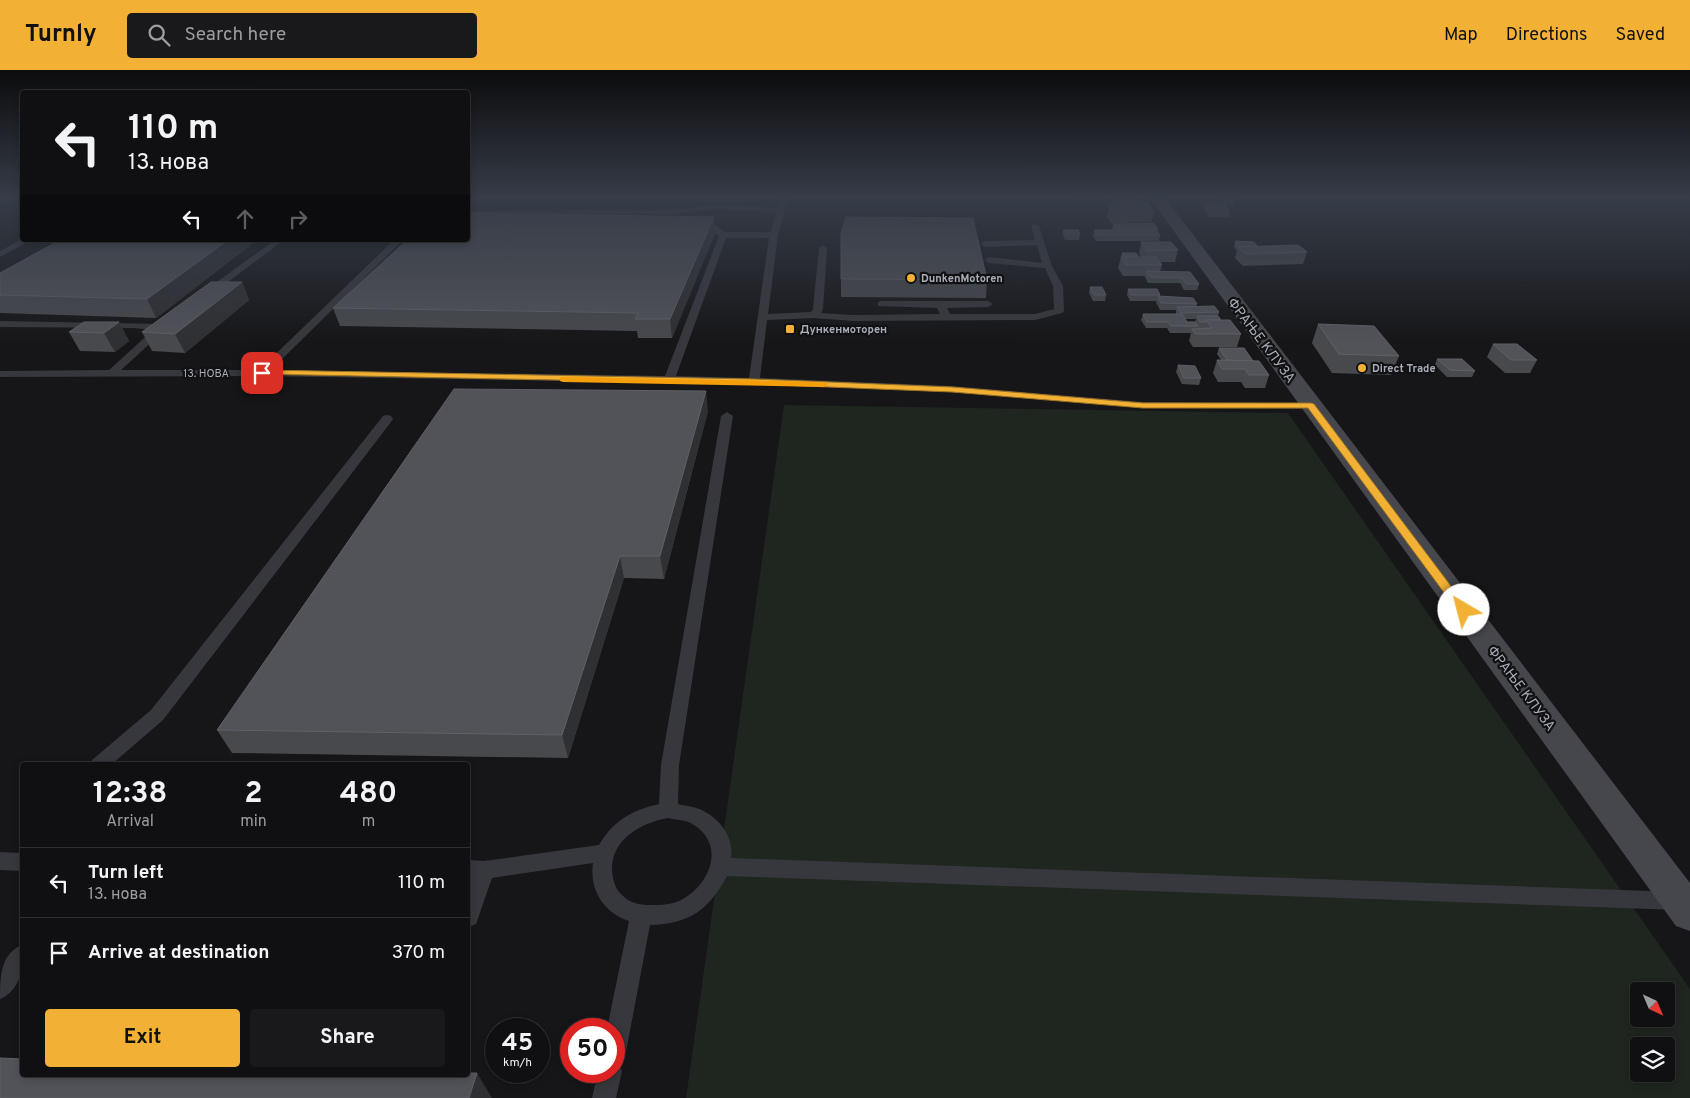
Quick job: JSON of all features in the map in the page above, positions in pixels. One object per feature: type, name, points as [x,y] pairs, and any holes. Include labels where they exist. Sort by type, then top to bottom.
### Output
[{"type":"main road","name":"ФРАЊЕ КЛУЗА","points":[[1193,246],[1686,907]]},
{"type":"lane","points":[[0,254],[15,246]]},
{"type":"lane","points":[[200,299],[272,246]]},
{"type":"lane","points":[[262,373],[393,246]]},
{"type":"lane","points":[[669,381],[719,246]]},
{"type":"lane","points":[[754,382],[773,246]]},
{"type":"lane","points":[[763,317],[814,315],[853,318],[1035,317],[1058,311],[1058,286],[1048,266],[1041,246]]},
{"type":"lane","points":[[814,315],[818,309],[823,248]]},
{"type":"lane","points":[[989,260],[1048,266]]},
{"type":"lane","points":[[881,304],[988,304]]},
{"type":"lane","points":[[941,305],[946,318]]},
{"type":"lane","points":[[0,324],[165,325],[111,374]]},
{"type":"lane","name":"13. НОВА","points":[[0,374],[262,373],[754,382],[952,389],[1143,405],[1311,406]]},
{"type":"lane","points":[[668,810],[670,765],[727,416]]},
{"type":"lane","points":[[102,762],[157,715],[387,419]]},
{"type":"lane","points":[[668,810],[685,811],[700,817],[712,826],[720,838],[724,852],[722,867],[714,884],[701,899],[683,910],[662,916],[641,915],[624,909],[611,898],[603,885],[601,869],[604,853],[623,828],[637,819],[652,813],[668,810]]},
{"type":"lane","points":[[470,906],[476,869],[604,853]]},
{"type":"lane","points":[[0,861],[20,862]]},
{"type":"lane","points":[[722,867],[1686,907]]},
{"type":"lane","points":[[621,1018],[641,915]]},
{"type":"lane","points":[[0,988],[20,959]]},
{"type":"lane","points":[[604,1098],[607,1083]]},
{"type":"shaded area","points":[[784,405],[1288,413],[1690,989],[1690,1098],[686,1098]]},
{"type":"building","points":[[49,246],[220,246],[147,299],[0,295],[0,273]]},
{"type":"building","points":[[400,246],[702,246],[670,319],[635,319],[638,313],[333,308]]},
{"type":"building","points":[[841,246],[979,246],[987,280],[841,279]]},
{"type":"building","points":[[1144,246],[1174,246],[1178,250],[1147,251]]},
{"type":"building","points":[[1299,246],[1307,252],[1246,254],[1238,247]]},
{"type":"building","points":[[1122,253],[1136,253],[1138,256],[1123,256]]},
{"type":"building","points":[[1121,257],[1156,257],[1162,265],[1126,265]]},
{"type":"building","points":[[1146,271],[1190,272],[1199,284],[1186,284],[1182,278],[1150,277]]},
{"type":"building","points":[[211,282],[242,282],[175,334],[142,332]]},
{"type":"building","points":[[1090,287],[1102,287],[1106,295],[1094,295]]},
{"type":"building","points":[[1128,289],[1157,289],[1160,295],[1131,295]]},
{"type":"building","points":[[1158,296],[1193,298],[1197,304],[1161,303]]},
{"type":"building","points":[[1214,306],[1219,312],[1181,313],[1177,307]]},
{"type":"building","points":[[1143,314],[1182,314],[1187,322],[1195,322],[1198,326],[1171,326],[1168,322],[1147,322]]},
{"type":"building","points":[[1197,316],[1218,316],[1221,320],[1200,322]]},
{"type":"building","points":[[1206,320],[1230,320],[1241,334],[1196,334],[1192,329],[1212,328]]},
{"type":"building","points":[[84,322],[119,322],[104,333],[69,332]]},
{"type":"building","points":[[1318,324],[1374,326],[1399,356],[1339,354]]},
{"type":"building","points":[[1493,344],[1517,344],[1537,360],[1511,360]]},
{"type":"building","points":[[1219,348],[1244,348],[1253,361],[1227,360]]},
{"type":"building","points":[[1437,359],[1462,359],[1475,371],[1450,370]]},
{"type":"building","points":[[1217,360],[1259,361],[1269,375],[1249,375],[1245,369],[1222,369]]},
{"type":"building","points":[[1178,365],[1195,366],[1201,378],[1184,378]]},
{"type":"building","points":[[454,389],[706,391],[660,556],[620,556],[562,735],[217,730]]},
{"type":"building","points":[[0,1058],[20,1059],[20,1077],[470,1077],[470,1073],[477,1073],[469,1098],[0,1098]]},
{"type":"slow traffic","points":[[563,379],[824,384]]},
{"type":"place","name":"DunkenMotoren","points":[[911,278]]},
{"type":"place","name":"Дункенмоторен","points":[[790,329]]},
{"type":"place","name":"Direct Trade","points":[[1362,368]]},
{"type":"route","points":[[262,373],[754,382],[952,389],[1143,405],[1311,406],[1464,610]]}]
